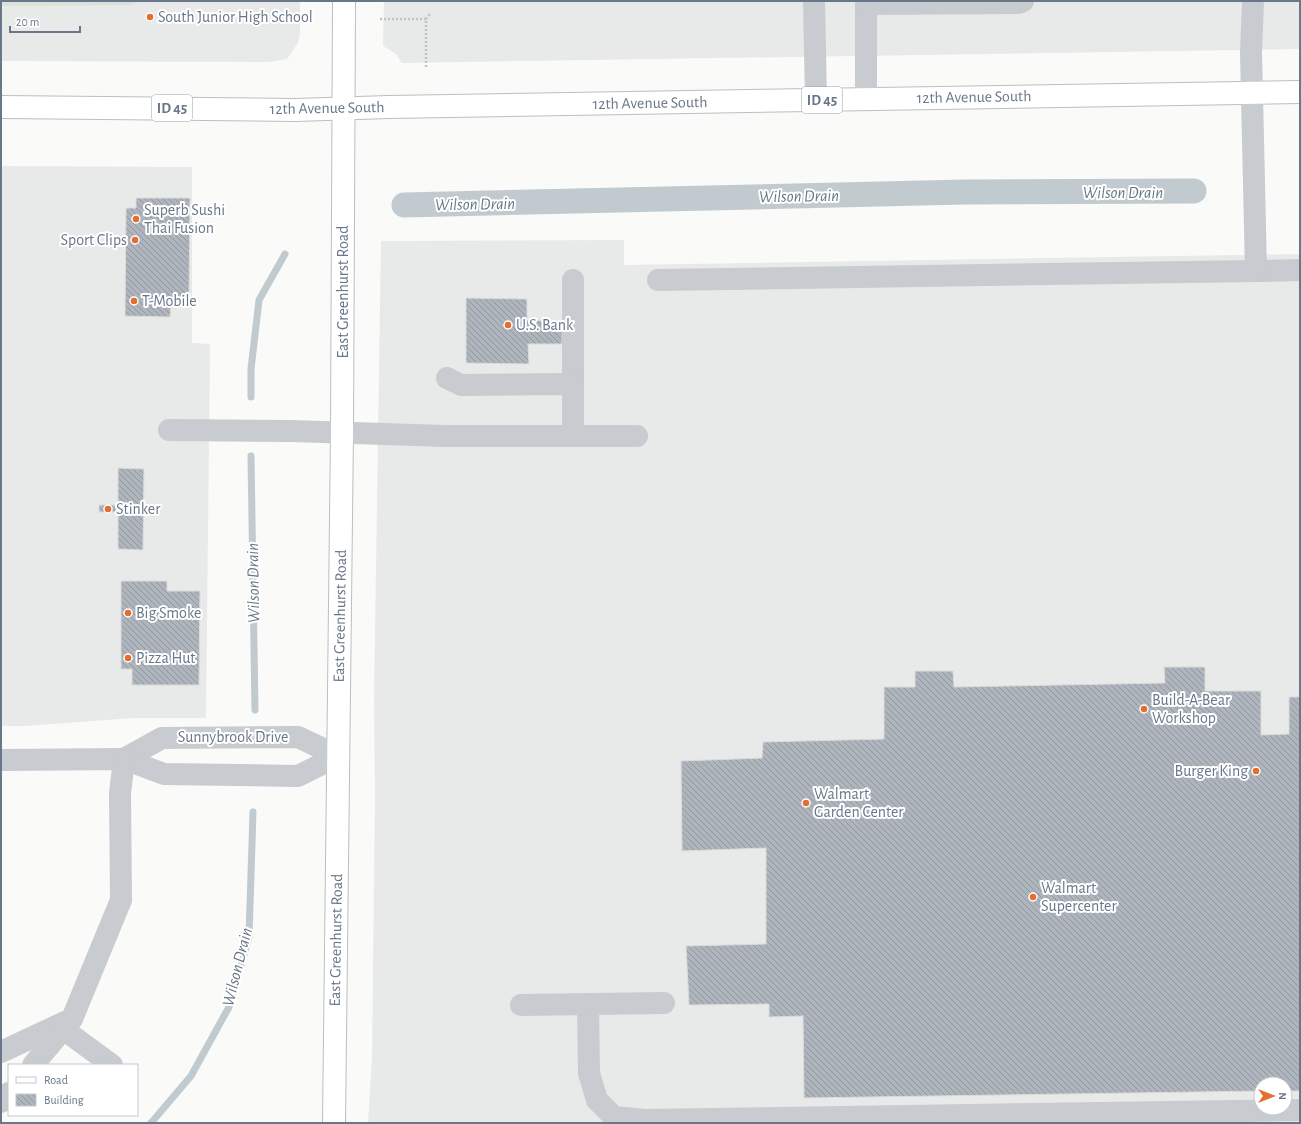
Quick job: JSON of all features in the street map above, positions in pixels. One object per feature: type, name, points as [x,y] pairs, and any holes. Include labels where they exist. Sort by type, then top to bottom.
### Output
[{"type":"main road","name":"East Greenhurst Road","points":[[334,1123],[342,432],[344,1]]},
{"type":"main road","name":"12th Avenue South","points":[[1,107],[296,110],[388,107],[1300,92]]},
{"type":"street","points":[[814,1],[816,100]]},
{"type":"street","points":[[866,99],[866,3],[1018,3],[1023,1]]},
{"type":"street","points":[[1253,1],[1251,52],[1256,271]]},
{"type":"street","points":[[658,280],[1300,270]]},
{"type":"street","points":[[573,280],[573,436]]},
{"type":"street","points":[[447,378],[461,385],[573,384]]},
{"type":"street","points":[[169,430],[342,432],[445,436],[637,436]]},
{"type":"street","name":"Sunnybrook Drive","points":[[124,759],[162,738],[298,737],[338,756]]},
{"type":"street","name":"Sunnybrook Drive","points":[[1,760],[124,759],[164,774],[298,776],[338,756]]},
{"type":"street","points":[[34,1064],[68,1024],[121,900],[120,794],[124,759]]},
{"type":"street","points":[[521,1005],[664,1003]]},
{"type":"street","points":[[588,1004],[588,1074],[597,1100],[614,1117],[644,1120],[1300,1110]]},
{"type":"street","points":[[1,1052],[68,1024]]},
{"type":"street","points":[[68,1024],[111,1064]]},
{"type":"street","points":[[1,1102],[8,1094]]},
{"type":"path","points":[[426,69],[426,19],[430,14]]},
{"type":"path","points":[[380,19],[426,19]]},
{"type":"shaded area","name":"South Junior High School","points":[[1,1],[300,1],[300,34],[298,43],[287,59],[270,62],[1,61]]},
{"type":"shaded area","points":[[1,1],[141,1],[131,5],[1,6]]},
{"type":"shaded area","points":[[384,1],[1300,1],[1300,49],[402,63],[396,54],[383,46]]},
{"type":"shaded area","points":[[1,166],[192,167],[192,343],[210,344],[206,718],[134,718],[24,726],[1,726]]},
{"type":"shaded area","points":[[624,240],[624,265],[1300,254],[1300,1123],[368,1123],[372,1058],[375,799],[374,699],[381,241]]},
{"type":"building","points":[[136,198],[190,198],[189,305],[171,305],[170,317],[125,316],[126,208],[136,208]]},
{"type":"building","points":[[466,298],[527,299],[527,320],[562,321],[562,344],[528,344],[529,364],[466,363]]},
{"type":"building","points":[[118,468],[144,469],[143,550],[118,549]]},
{"type":"building","name":"Stinker","points":[[99,505],[117,505],[117,512],[99,512]]},
{"type":"building","points":[[121,581],[167,581],[167,591],[200,591],[199,685],[132,685],[132,669],[121,669]]},
{"type":"building","name":"Walmart Supercenter","points":[[1164,667],[1205,667],[1205,691],[1261,691],[1261,735],[1289,734],[1289,697],[1300,697],[1300,1091],[1293,1091],[1293,1076],[1253,1076],[1253,1091],[804,1098],[803,1016],[769,1017],[769,1004],[689,1005],[686,946],[766,944],[766,848],[682,851],[681,761],[762,758],[763,742],[884,739],[884,687],[915,687],[915,671],[953,671],[954,687],[1165,683]]},
{"type":"waterway","name":"Wilson Drain","points":[[404,205],[965,192],[1194,191]]},
{"type":"waterway","name":"Wilson Drain","points":[[251,397],[251,369],[259,300],[285,254]]},
{"type":"waterway","name":"Wilson Drain","points":[[251,456],[255,710]]},
{"type":"waterway","name":"Wilson Drain","points":[[151,1123],[191,1076],[229,1007],[249,937],[253,812]]},
{"type":"place","name":"South Junior High School","points":[[150,17]]},
{"type":"place","name":"Superb Sushi Thai Fusion","points":[[136,219]]},
{"type":"place","name":"Sport Clips","points":[[135,240]]},
{"type":"place","name":"T-Mobile","points":[[134,301]]},
{"type":"place","name":"U.S. Bank","points":[[508,325]]},
{"type":"place","name":"Stinker","points":[[108,509]]},
{"type":"place","name":"Big Smoke","points":[[128,613]]},
{"type":"place","name":"Pizza Hut","points":[[128,658]]},
{"type":"place","name":"Build-A-Bear Workshop","points":[[1144,709]]},
{"type":"place","name":"Burger King","points":[[1256,771]]},
{"type":"place","name":"Walmart Garden Center","points":[[806,803]]},
{"type":"place","name":"Walmart Supercenter","points":[[1033,897]]}]
